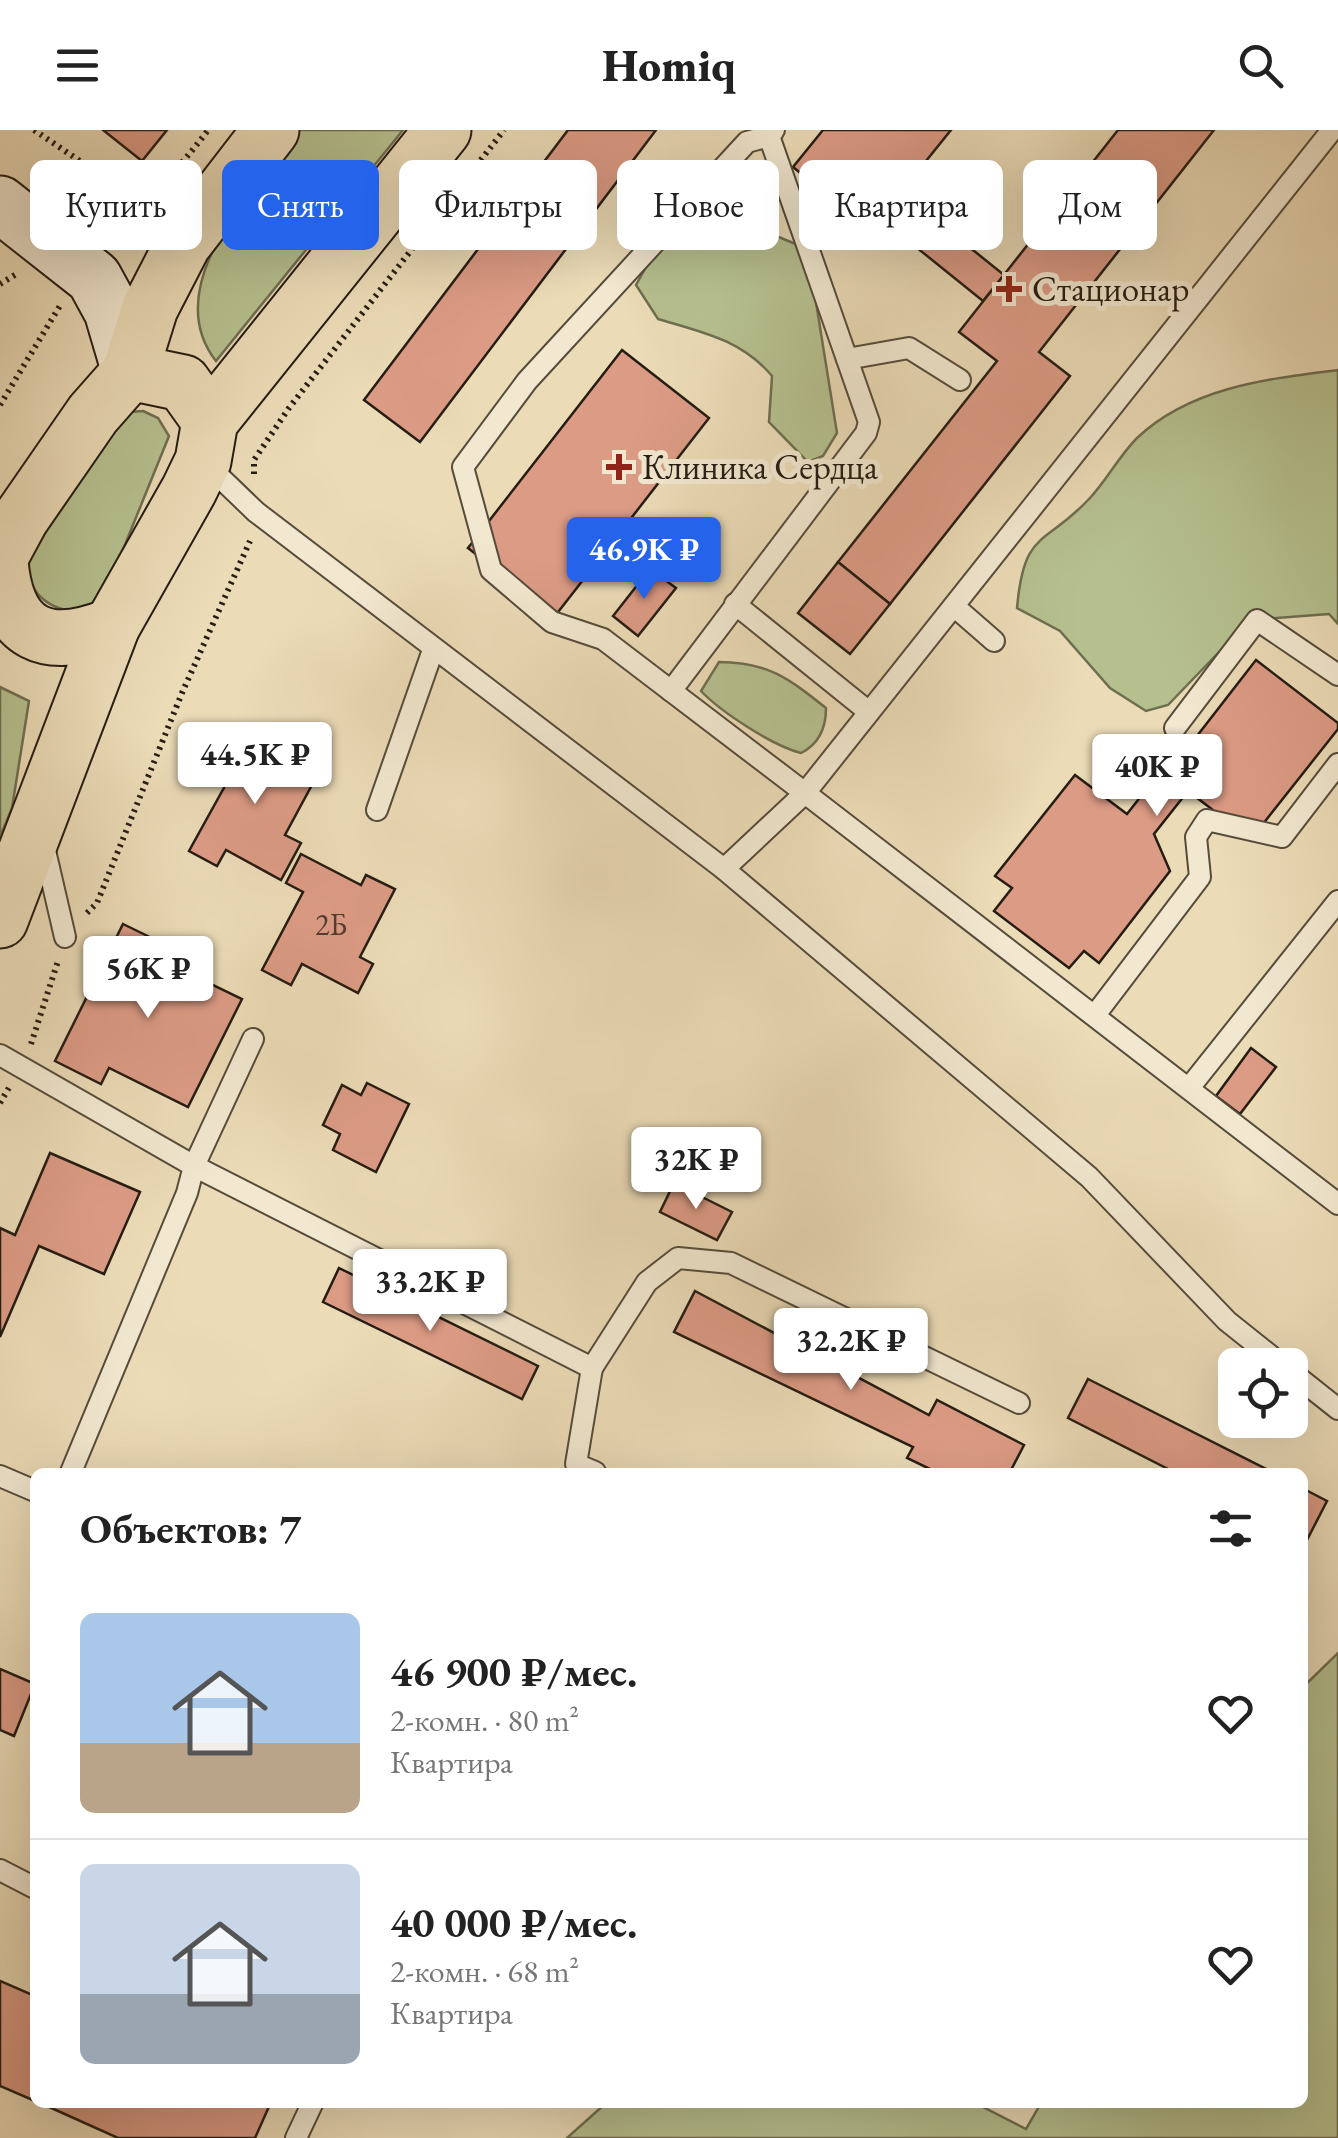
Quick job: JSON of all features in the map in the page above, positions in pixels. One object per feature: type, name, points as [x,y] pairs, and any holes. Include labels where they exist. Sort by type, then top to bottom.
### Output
[{"type":"main road","points":[[66,744],[65,697],[58,661],[22,628],[3,596],[0,560],[94,414],[130,372],[150,308],[183,244],[271,130]]},
{"type":"main road","points":[[0,920],[112,626],[206,441],[443,130]]},
{"type":"main road","points":[[0,204],[94,278],[112,311],[130,372]]},
{"type":"main road","points":[[130,372],[183,383],[206,441]]},
{"type":"main road","points":[[22,628],[80,639],[112,626]]},
{"type":"lane","points":[[724,870],[805,794],[1332,130]]},
{"type":"lane","points":[[671,690],[866,433],[869,422],[771,133],[748,142],[527,381],[463,467],[492,570],[552,622],[602,639],[671,690],[1338,1202]]},
{"type":"lane","points":[[848,359],[909,348],[960,380]]},
{"type":"lane","points":[[206,441],[256,512],[724,870],[1089,1178],[1227,1321],[1261,1348]]},
{"type":"lane","points":[[735,604],[868,712]]},
{"type":"lane","points":[[954,607],[994,641]]},
{"type":"lane","points":[[1175,728],[1257,620],[1338,675]]},
{"type":"lane","points":[[377,810],[433,650]]},
{"type":"lane","points":[[1096,1014],[1200,877],[1196,837],[1207,820],[1282,837],[1338,764]]},
{"type":"lane","points":[[38,825],[65,938]]},
{"type":"lane","points":[[1190,1088],[1337,899]]},
{"type":"lane","points":[[73,1468],[187,1194],[194,1166],[253,1038]]},
{"type":"lane","points":[[11,1055],[194,1166],[592,1368]]},
{"type":"lane","points":[[586,1468],[576,1464],[592,1368],[647,1282],[678,1258],[731,1263],[1019,1403]]},
{"type":"lane","points":[[1308,1385],[1338,1409]]},
{"type":"lane","points":[[0,1476],[30,1490]]},
{"type":"lane","points":[[0,1870],[30,1885]]},
{"type":"lane","points":[[296,2138],[309,2108]]},
{"type":"path","points":[[34,130],[78,160]]},
{"type":"path","points":[[0,1102],[11,1055],[65,938],[98,902],[182,693],[249,548],[256,512],[254,460],[504,130]]},
{"type":"path","points":[[0,284],[19,273]]},
{"type":"green space","points":[[299,130],[403,130],[379,160],[274,160]]},
{"type":"green space","points":[[222,233],[222,250],[306,250],[216,361],[201,332],[198,302]]},
{"type":"green space","points":[[779,237],[798,245],[815,296],[837,433],[823,456],[808,462],[769,422],[772,376],[760,364],[720,339],[658,319],[636,285],[656,250],[779,250]]},
{"type":"green space","points":[[1338,370],[1338,624],[1329,614],[1250,620],[1168,705],[1146,711],[1110,688],[1060,631],[1017,608],[1020,583],[1031,551],[1089,499],[1137,438],[1158,421],[1181,407],[1231,388]]},
{"type":"green space","points":[[143,411],[158,418],[169,436],[105,594],[82,612],[50,604],[31,583],[26,561],[128,412]]},
{"type":"green space","points":[[719,662],[751,665],[777,674],[826,708],[817,740],[801,753],[762,736],[721,709],[701,691]]},
{"type":"green space","points":[[0,687],[29,701],[12,808],[0,837]]},
{"type":"green space","points":[[1338,1653],[1338,2138],[567,2138],[600,2108],[985,2108],[1026,2129],[1038,2108],[1308,2108],[1308,1682]]},
{"type":"building","points":[[103,130],[167,130],[141,160]]},
{"type":"building","points":[[568,130],[656,130],[633,160],[617,160],[617,182],[597,208],[597,160],[545,160]]},
{"type":"building","points":[[823,130],[951,130],[927,160],[799,160],[799,172],[793,167]]},
{"type":"building","points":[[1118,130],[1214,130],[1157,202],[1157,160],[1094,160]]},
{"type":"building","points":[[477,250],[565,250],[420,442],[364,400]]},
{"type":"building","points":[[920,250],[973,250],[1004,275],[983,301]]},
{"type":"building","points":[[1024,250],[1119,250],[1039,352],[1070,376],[890,604],[838,562],[997,361],[959,332]]},
{"type":"building","points":[[622,350],[709,418],[555,616],[468,548]]},
{"type":"building","points":[[838,562],[890,604],[850,654],[798,613]]},
{"type":"building","points":[[650,569],[676,588],[638,636],[613,616]]},
{"type":"building","points":[[1256,660],[1338,723],[1338,729],[1251,839],[1188,791],[1154,834],[1170,871],[1099,963],[1084,951],[1069,968],[994,911],[1012,888],[995,876],[1075,775],[1127,814],[1163,768],[1169,772]]},
{"type":"building","points":[[229,730],[281,759],[285,751],[320,770],[285,835],[301,843],[281,880],[226,850],[217,866],[189,851],[231,775],[211,764]]},
{"type":"building","points":[[301,854],[361,885],[366,875],[395,889],[360,957],[373,964],[358,993],[302,964],[291,985],[262,970],[303,892],[286,883]]},
{"type":"building","points":[[123,924],[164,944],[157,958],[242,999],[188,1107],[109,1068],[101,1084],[55,1061]]},
{"type":"building","points":[[1251,1048],[1276,1067],[1240,1114],[1216,1096]]},
{"type":"building","points":[[367,1083],[409,1104],[376,1172],[333,1150],[340,1134],[323,1125],[342,1085],[361,1095]]},
{"type":"building","points":[[50,1153],[140,1192],[104,1274],[39,1246],[0,1337],[0,1228],[15,1235]]},
{"type":"building","points":[[674,1183],[732,1212],[717,1240],[660,1212]]},
{"type":"building","points":[[339,1268],[538,1366],[522,1399],[323,1302]]},
{"type":"building","points":[[695,1291],[929,1415],[937,1400],[1024,1445],[1012,1468],[928,1468],[907,1458],[913,1447],[674,1332]]},
{"type":"building","points":[[1088,1379],[1264,1468],[1166,1468],[1068,1418]]},
{"type":"building","points":[[1308,1491],[1327,1501],[1308,1538]]},
{"type":"building","points":[[0,1669],[30,1682],[30,1696],[14,1736],[0,1730]]},
{"type":"building","points":[[0,1981],[30,1994],[30,2099],[0,2086]]},
{"type":"building","points":[[51,2108],[268,2108],[255,2138],[118,2138]]},
{"type":"place","name":"Стационар","points":[[1009,289]]},
{"type":"place","name":"Клиника Сердца","points":[[619,467]]}]
